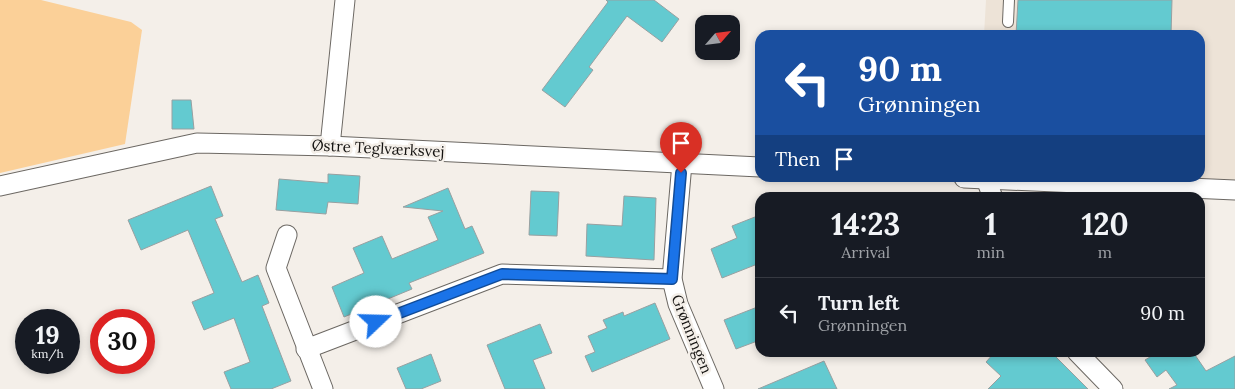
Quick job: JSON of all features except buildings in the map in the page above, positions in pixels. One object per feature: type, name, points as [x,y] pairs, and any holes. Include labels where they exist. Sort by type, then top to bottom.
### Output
[{"type":"street","points":[[330,146],[344,0]]},
{"type":"street","name":"Østre Teglværksvej","points":[[0,186],[197,144],[330,146],[755,167]]},
{"type":"street","name":"Grønningen","points":[[682,163],[672,279],[678,304],[714,389]]},
{"type":"street","points":[[1054,182],[1235,190]]},
{"type":"street","points":[[287,235],[276,268],[323,389]]},
{"type":"street","name":"Grønningen","points":[[306,349],[502,274],[672,279]]},
{"type":"street","points":[[1082,357],[1113,389]]},
{"type":"lane","points":[[1008,22],[1009,0]]},
{"type":"shaded area","points":[[0,0],[41,0],[131,22],[142,30],[125,144],[0,173]]},
{"type":"shaded area","points":[[986,0],[1235,0],[1235,181],[1205,180],[1205,30],[984,30]]},
{"type":"route","points":[[376,322],[502,274],[672,279],[681,173]]}]
